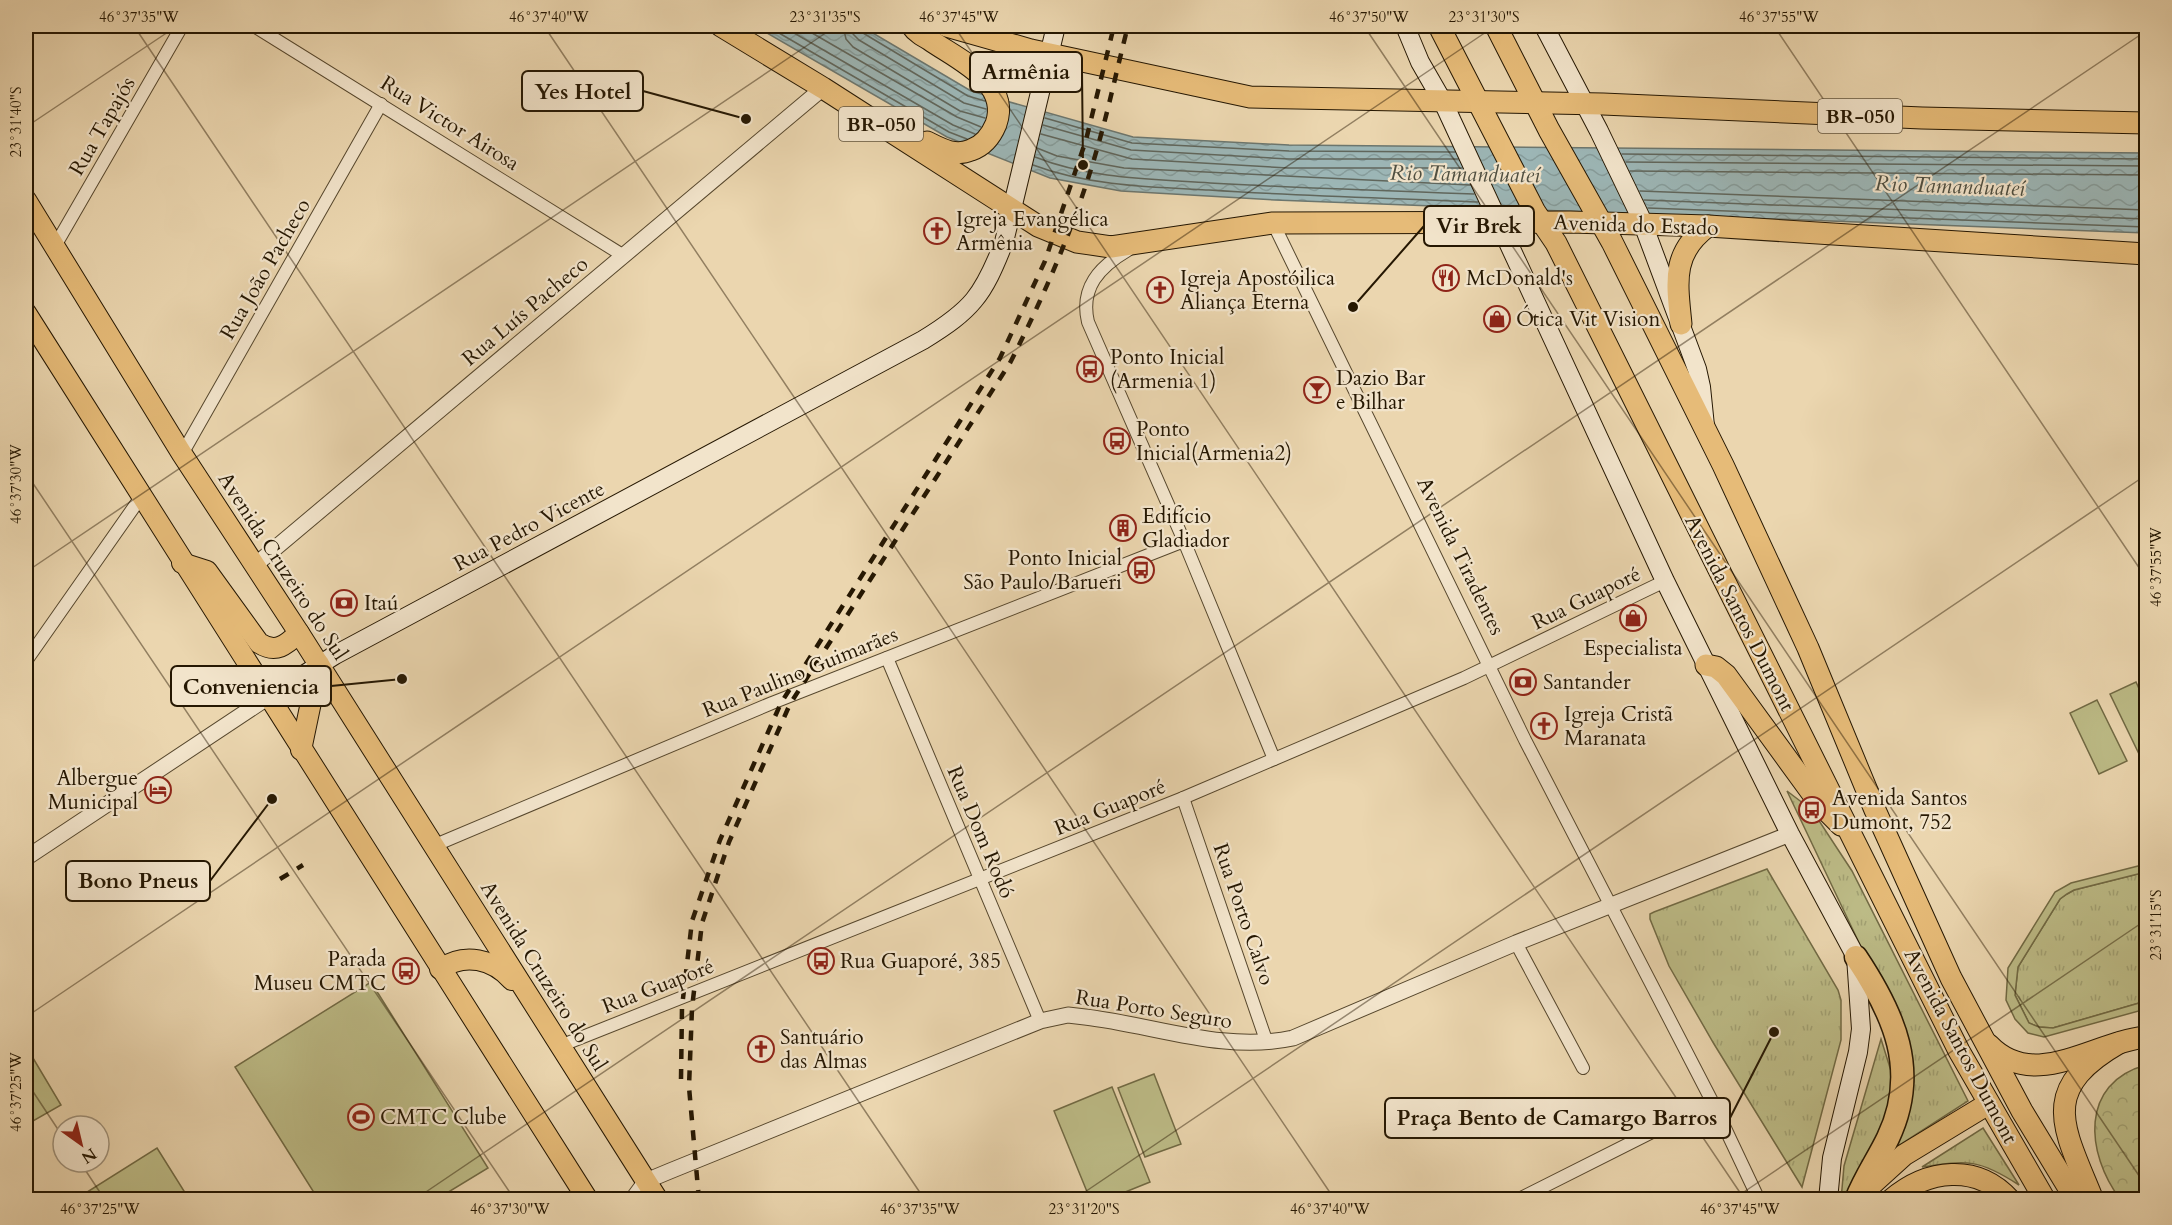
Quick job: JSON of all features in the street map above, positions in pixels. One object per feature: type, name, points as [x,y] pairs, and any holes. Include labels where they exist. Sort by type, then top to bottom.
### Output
[{"type":"highway","name":"Avenida do Estado","points":[[721,26],[899,135],[1038,226],[1077,243],[1095,246],[1136,245],[1274,223],[1495,216],[1642,220],[2146,254]]},
{"type":"highway","points":[[899,135],[908,134],[946,151],[967,152],[988,138],[995,126],[998,105],[995,94],[981,75],[912,26]]},
{"type":"highway","name":"BR-050","points":[[946,26],[1031,50],[1050,52],[1146,77],[1250,97],[1585,104],[1899,117],[2146,123]]},
{"type":"highway","name":"Avenida Santos Dumont","points":[[1439,26],[1481,102],[1538,217],[1556,243],[1959,1051],[2045,1200]]},
{"type":"highway","name":"Avenida Santos Dumont","points":[[1496,26],[1549,130],[1600,220],[1705,428],[1808,648],[1875,810],[1980,1036],[2022,1112],[2076,1200]]},
{"type":"highway","points":[[1681,324],[1678,265],[1689,243],[1708,226]]},
{"type":"highway","points":[[1706,665],[1716,667],[1726,675],[1820,804],[1852,834]]},
{"type":"highway","points":[[1856,957],[1885,1006],[1897,1035],[1904,1071],[1900,1100],[1889,1136],[1857,1199]]},
{"type":"highway","points":[[1980,1036],[2009,1060],[2019,1065],[2043,1066],[2146,1037]]},
{"type":"highway","points":[[2093,1200],[2066,1131],[2064,1105],[2067,1089],[2080,1070],[2119,1043]]},
{"type":"highway","points":[[1857,1199],[1904,1155],[1988,1104]]},
{"type":"highway","points":[[1891,1200],[1911,1186],[1935,1175],[1960,1173],[1990,1182],[2010,1200]]},
{"type":"main road","points":[[1012,209],[1056,26]]},
{"type":"main road","points":[[1405,26],[1420,62],[1443,102],[1665,581],[1790,834],[1856,957],[1861,1029],[1858,1052],[1832,1158],[1828,1200]]},
{"type":"main road","name":"Avenida Santos Dumont","points":[[1544,26],[1642,220],[1681,324],[1701,387],[1705,428]]},
{"type":"main road","name":"Avenida Cruzeiro do Sul","points":[[26,200],[182,454],[319,664],[658,1200]]},
{"type":"main road","name":"Rua Pedro Vicente","points":[[267,698],[319,664],[950,323],[974,303],[984,289],[1004,242],[1012,209]]},
{"type":"main road","points":[[26,313],[267,698],[588,1200]]},
{"type":"main road","points":[[182,562],[207,572],[259,643],[274,649],[283,646],[299,633]]},
{"type":"main road","points":[[301,750],[319,664]]},
{"type":"main road","points":[[440,969],[463,959],[482,960],[494,964],[524,988]]},
{"type":"street","name":"Rua Tapajós","points":[[55,246],[182,26]]},
{"type":"street","name":"Rua Victor Airosa","points":[[254,26],[624,256]]},
{"type":"street","name":"Rua Luís Pacheco","points":[[254,566],[824,88]]},
{"type":"street","name":"Rua João Pacheco","points":[[182,454],[381,104]]},
{"type":"street","name":"Avenida Tiradentes","points":[[1274,223],[1489,666],[1716,1109],[1759,1200]]},
{"type":"street","points":[[1136,245],[1115,257],[1091,281],[1084,308],[1274,759]]},
{"type":"street","points":[[26,661],[141,497]]},
{"type":"street","name":"Rua Paulino Guimarães","points":[[433,846],[887,658],[1184,541]]},
{"type":"street","name":"Rua Guaporé","points":[[560,1046],[1183,798],[1489,666],[1665,581]]},
{"type":"street","name":"Rua Dom Rodó","points":[[887,658],[1040,1021]]},
{"type":"street","name":"Rua Pedro Vicente","points":[[27,853],[267,698]]},
{"type":"street","name":"Rua Porto Calvo","points":[[1183,798],[1267,1043]]},
{"type":"street","name":"Rua Porto Seguro","points":[[646,1181],[1040,1021],[1068,1015],[1234,1043],[1267,1043],[1293,1038],[1516,943],[1612,907],[1790,834]]},
{"type":"street","points":[[1516,943],[1583,1068]]},
{"type":"street","points":[[1517,1200],[1688,1114],[1716,1109]]},
{"type":"street","points":[[632,1200],[646,1181]]},
{"type":"green space","points":[[2136,682],[2146,704],[2146,753],[2140,756],[2110,694]]},
{"type":"green space","points":[[2097,700],[2127,761],[2099,774],[2070,713]]},
{"type":"green space","points":[[1787,791],[1812,810],[1852,871],[1968,1101],[1892,1150],[1907,1112],[1914,1081],[1909,1048]]},
{"type":"green space","points":[[2146,864],[2146,872],[2074,890],[2060,899],[2018,967],[2015,995],[2029,1023],[2039,1027],[2053,1028],[2146,1001],[2146,1009],[2044,1037],[2028,1033],[2015,1019],[2006,1000],[2008,968],[2055,892],[2071,883]]},
{"type":"green space","points":[[1767,869],[1838,990],[1841,1000],[1841,1040],[1802,1187],[1669,966],[1650,919],[1650,914],[1654,912]]},
{"type":"green space","points":[[2146,872],[2146,1001],[2053,1028],[2039,1027],[2029,1023],[2015,995],[2018,967],[2060,899],[2074,890]]},
{"type":"green space","name":"CMTC Clube","points":[[371,982],[488,1168],[437,1199],[318,1199],[235,1067]]},
{"type":"green space","points":[[1881,1039],[1891,1071],[1893,1105],[1848,1199],[1841,1200],[1844,1166]]},
{"type":"green space","points":[[30,1053],[61,1105],[33,1121],[26,1109],[26,1056]]},
{"type":"green space","points":[[2146,1065],[2146,1199],[2120,1199],[2100,1162],[2095,1122],[2099,1103],[2109,1087],[2124,1074]]},
{"type":"green space","points":[[1154,1074],[1181,1144],[1145,1157],[1118,1088]]},
{"type":"green space","points":[[1112,1087],[1150,1182],[1108,1199],[1090,1199],[1054,1111]]},
{"type":"green space","points":[[1983,1128],[2019,1185],[1993,1170],[1973,1164],[1951,1163],[1922,1167]]},
{"type":"green space","points":[[157,1148],[189,1199],[76,1199]]},
{"type":"water","name":"Rio Tamanduateí","points":[[755,26],[861,26],[971,91],[1133,137],[1289,145],[2146,153],[2146,233],[1275,200],[1121,191],[1050,178],[947,137]]},
{"type":"railway","points":[[681,1079],[682,1007],[692,921],[720,840],[781,703],[1000,358],[1045,261],[1086,140],[1114,26]]},
{"type":"railway","points":[[699,1200],[689,1087],[692,1008],[702,923],[729,842],[790,704],[1010,363],[1048,282],[1081,199],[1103,127],[1128,26]]},
{"type":"railway","points":[[280,879],[303,865]]},
{"type":"place","name":"Yes Hotel","points":[[746,119]]},
{"type":"place","name":"Armênia","points":[[1083,165]]},
{"type":"place","name":"Igreja Evangélica Armênia","points":[[937,231]]},
{"type":"place","name":"McDonald's","points":[[1446,278]]},
{"type":"place","name":"Igreja Apostóilica Aliança Eterna","points":[[1160,290]]},
{"type":"place","name":"Vir Brek","points":[[1353,307]]},
{"type":"place","name":"Ótica Vit Vision","points":[[1497,319]]},
{"type":"place","name":"Ponto Inicial (Armenia 1)","points":[[1090,369]]},
{"type":"place","name":"Dazio Bar e Bilhar","points":[[1317,390]]},
{"type":"place","name":"Ponto Inicial(Armenia2)","points":[[1117,441]]},
{"type":"place","name":"Edifício Gladiador","points":[[1123,528]]},
{"type":"place","name":"Ponto Inicial São Paulo/Barueri","points":[[1141,570]]},
{"type":"place","name":"Itaú","points":[[344,603]]},
{"type":"place","name":"Especialista","points":[[1633,618]]},
{"type":"place","name":"Conveniencia","points":[[402,679]]},
{"type":"place","name":"Santander","points":[[1523,682]]},
{"type":"place","name":"Igreja Cristã Maranata","points":[[1544,726]]},
{"type":"place","name":"Albergue Municipal","points":[[158,790]]},
{"type":"place","name":"Bono Pneus","points":[[272,799]]},
{"type":"place","name":"Avenida Santos Dumont, 752","points":[[1812,810]]},
{"type":"place","name":"Rua Guaporé, 385","points":[[821,961]]},
{"type":"place","name":"Parada Museu CMTC","points":[[406,971]]},
{"type":"place","name":"Praça Bento de Camargo Barros","points":[[1774,1032]]},
{"type":"place","name":"Santuário das Almas","points":[[761,1049]]},
{"type":"place","name":"CMTC Clube","points":[[361,1117]]}]
